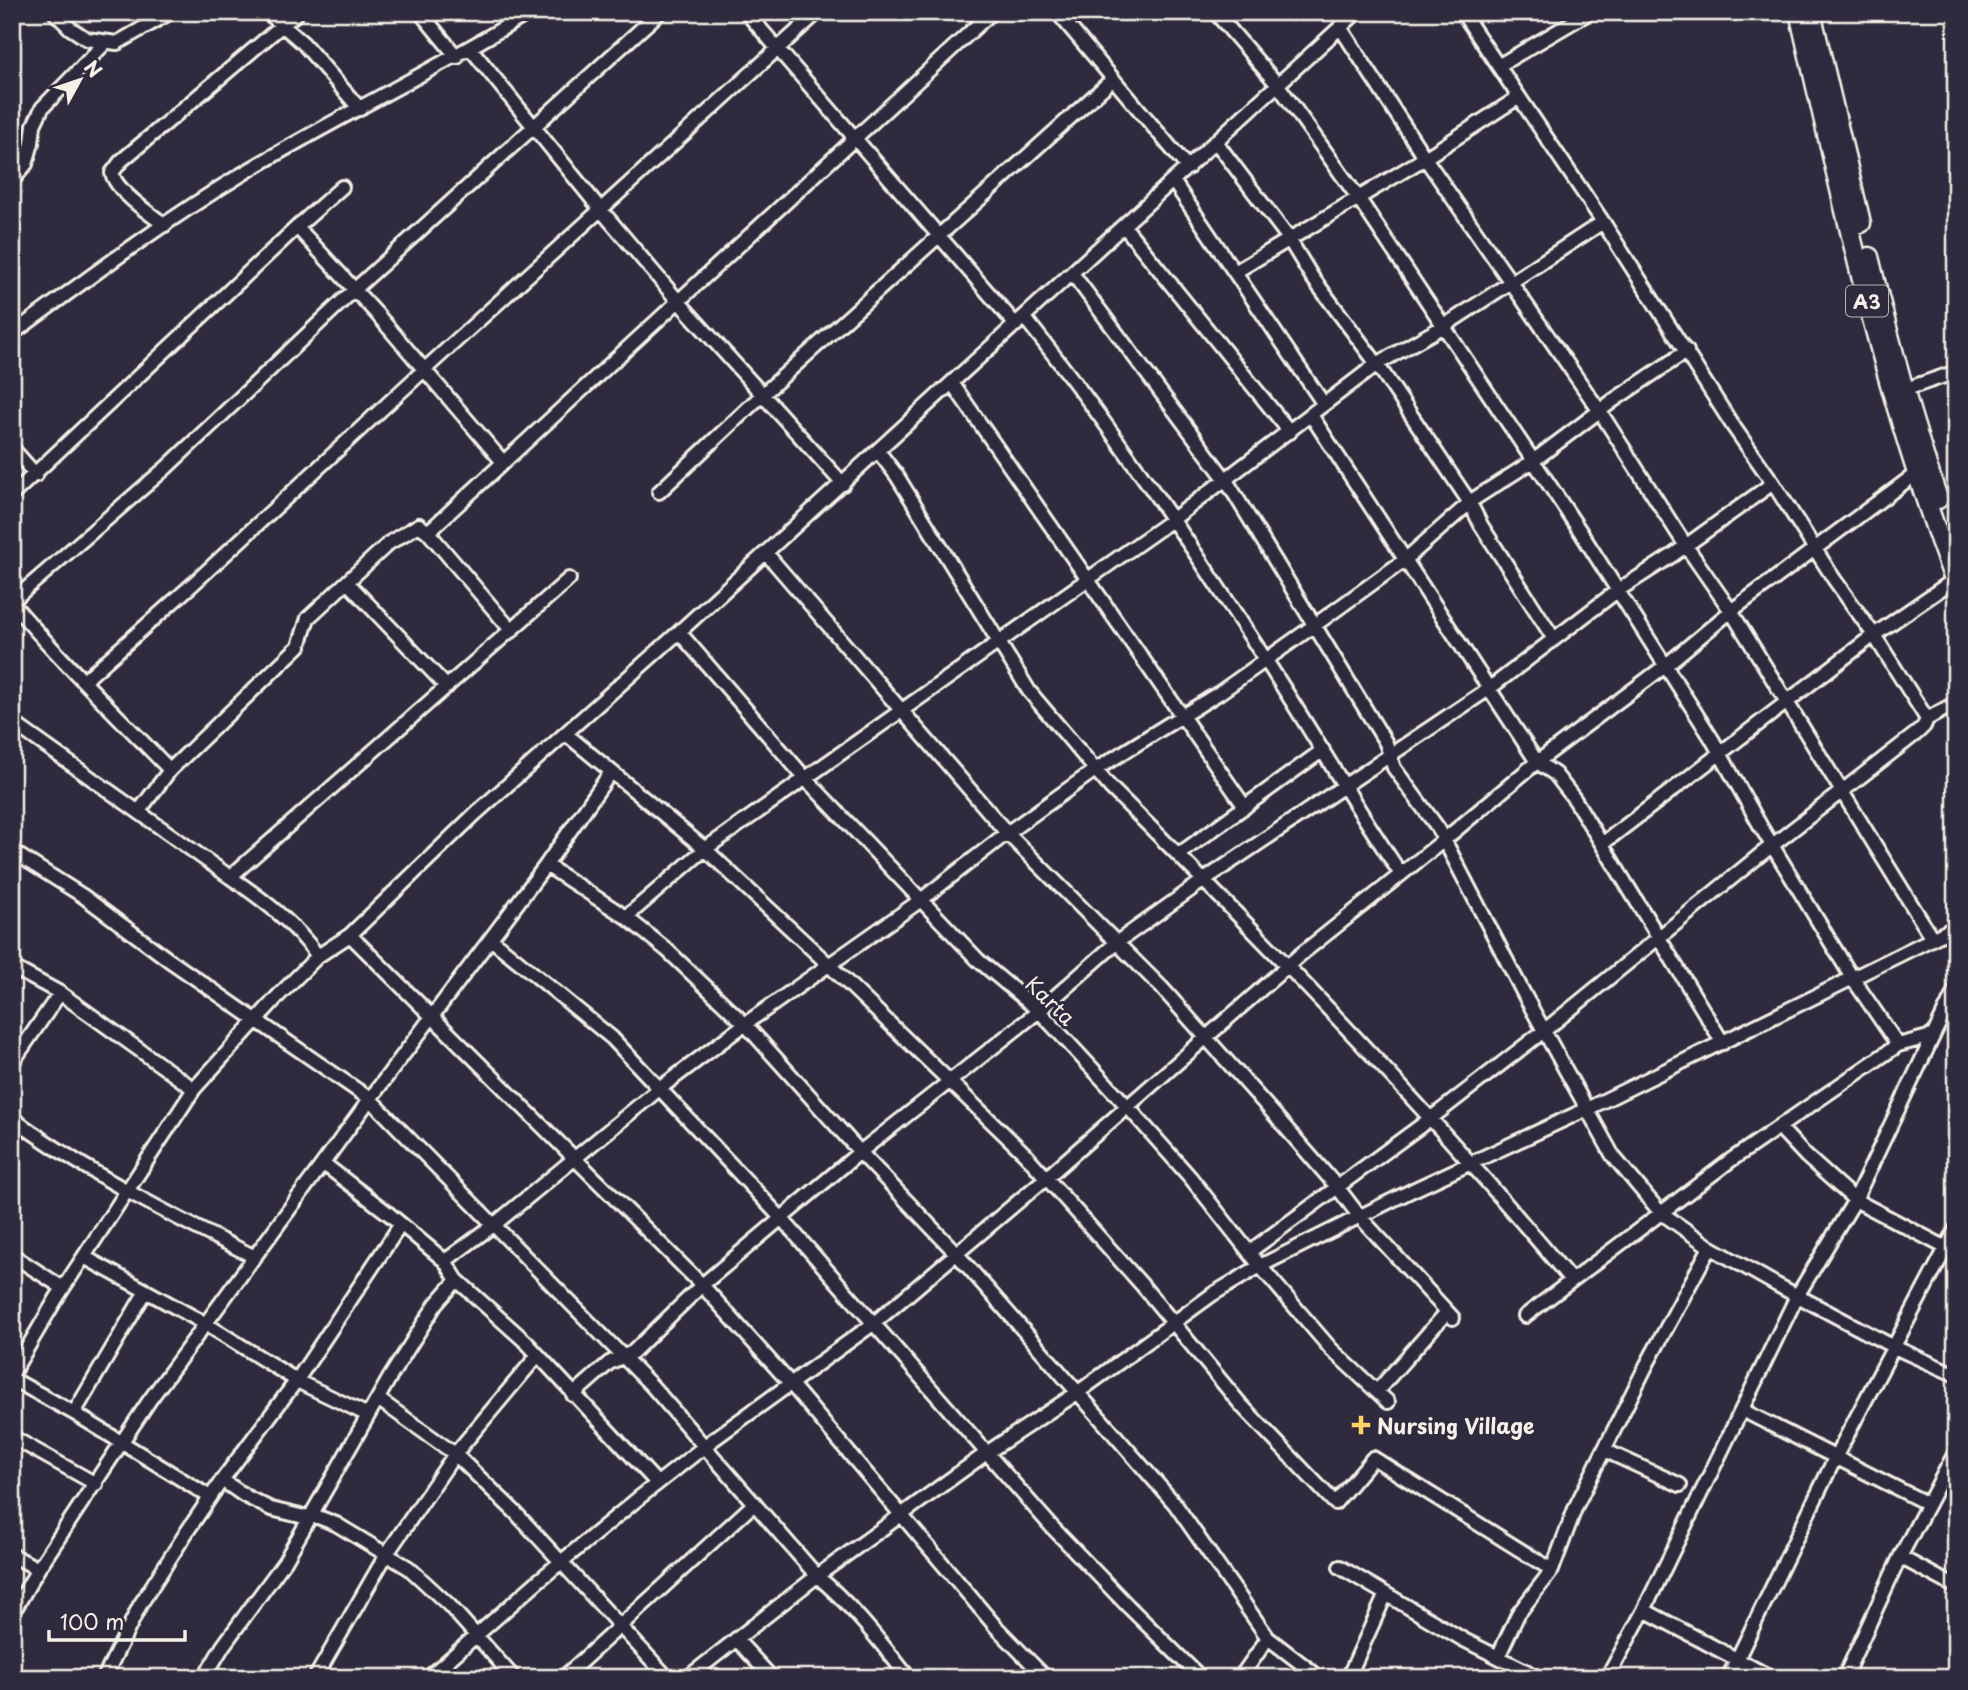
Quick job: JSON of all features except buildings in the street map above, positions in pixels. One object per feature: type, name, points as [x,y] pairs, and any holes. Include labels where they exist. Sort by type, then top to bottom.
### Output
[{"type":"highway","name":"A3","points":[[1799,12],[1864,292],[1893,401],[1956,548]]},
{"type":"highway","name":"A3","points":[[1811,12],[1922,469],[1955,582]]},
{"type":"street","points":[[54,12],[70,28],[87,39],[117,43],[171,12]]},
{"type":"street","points":[[267,12],[303,43],[360,109]]},
{"type":"street","points":[[165,225],[113,180],[112,173],[121,161],[298,12]]},
{"type":"street","points":[[12,334],[239,176],[457,57],[530,12]]},
{"type":"street","points":[[170,770],[85,680],[58,657],[12,602],[167,467],[354,290],[660,12]]},
{"type":"street","points":[[746,12],[938,237],[1055,357],[1172,520],[1265,659],[1401,874]]},
{"type":"street","points":[[85,680],[818,12]]},
{"type":"street","points":[[428,532],[992,12]]},
{"type":"street","points":[[1058,12],[1188,168]]},
{"type":"street","points":[[1215,12],[1278,85],[1444,326],[1721,754],[1853,979],[1898,1045]]},
{"type":"street","points":[[210,1497],[12,1377],[63,1288],[194,1089],[256,1018],[318,956],[349,935],[474,815],[843,484],[1357,12]]},
{"type":"street","points":[[1462,12],[1603,222],[1733,426],[1874,635],[1927,719]]},
{"type":"street","points":[[1498,66],[1590,12]]},
{"type":"street","points":[[424,13],[457,57]]},
{"type":"street","points":[[1340,27],[1425,158],[1599,410],[1731,611],[1932,938]]},
{"type":"street","points":[[12,181],[26,164],[32,143],[33,125],[42,108],[106,41]]},
{"type":"street","points":[[471,48],[678,302],[843,484]]},
{"type":"street","points":[[659,492],[762,395],[1113,79]]},
{"type":"street","points":[[1235,272],[1359,199],[1519,97]]},
{"type":"street","points":[[1216,142],[1289,239],[1320,288],[1377,364],[1470,503],[1555,639]]},
{"type":"street","points":[[1173,181],[1323,403]]},
{"type":"street","points":[[12,495],[342,187]]},
{"type":"street","points":[[626,916],[705,849],[1172,520],[1377,364],[1444,326],[1603,222]]},
{"type":"street","points":[[1124,226],[1290,432]]},
{"type":"street","points":[[297,227],[503,462]]},
{"type":"street","points":[[1072,273],[1226,480],[1315,625],[1386,743],[1394,768],[1438,828],[1613,1156],[1660,1212],[1710,1247],[1894,1347],[1956,1375]]},
{"type":"street","points":[[445,1261],[495,1224],[659,1088],[745,1024],[921,900],[1007,833],[1095,770],[1182,717],[1315,625],[1406,559],[1470,503],[1533,461],[1599,410],[1687,351]]},
{"type":"street","points":[[1903,390],[1956,372]]},
{"type":"street","points":[[952,383],[1245,807]]},
{"type":"street","points":[[1311,415],[1537,762],[1555,774],[1575,800],[1723,1043]]},
{"type":"street","points":[[12,448],[36,474]]},
{"type":"street","points":[[878,451],[897,476],[1029,691],[1095,770],[1373,1054],[1497,1192],[1571,1280]]},
{"type":"street","points":[[428,1678],[657,1483],[873,1324],[1046,1178],[1287,967],[1537,762],[1665,666],[1731,611],[1922,469]]},
{"type":"street","points":[[573,1395],[609,1363],[633,1352],[702,1285],[860,1152],[1039,1011],[1116,943],[1204,880],[1490,688],[1617,591],[1686,546],[1773,483]]},
{"type":"street","points":[[139,811],[170,770],[299,646],[308,618],[389,543],[419,525],[428,532],[512,631]]},
{"type":"street","points":[[766,553],[1007,833],[1163,988],[1338,1188],[1360,1217],[1450,1315],[1378,1391]]},
{"type":"street","points":[[230,877],[569,579]]},
{"type":"street","points":[[347,582],[447,687]]},
{"type":"street","points":[[1602,844],[1874,635],[1955,582]]},
{"type":"street","name":"Karta","points":[[679,632],[806,779],[978,960],[1039,1011],[1127,1106],[1190,1177],[1260,1266],[1331,1349],[1388,1402]]},
{"type":"street","points":[[1250,1252],[1545,1030],[1658,936],[1918,732],[1927,719],[1956,703]]},
{"type":"street","points":[[12,722],[265,900],[292,925],[318,956]]},
{"type":"street","points":[[566,734],[705,849],[949,1081],[1046,1178],[1142,1284],[1242,1406],[1335,1503],[1373,1458],[1552,1570]]},
{"type":"street","points":[[1178,855],[1323,750]]},
{"type":"street","points":[[12,1614],[38,1569],[121,1442],[370,1099],[547,864],[611,772]]},
{"type":"street","points":[[12,851],[83,896],[169,960],[370,1099],[652,1386],[909,1678]]},
{"type":"street","points":[[547,864],[626,916],[667,950],[745,1024],[860,1152],[956,1253],[1175,1504],[1268,1638],[1320,1678]]},
{"type":"street","points":[[687,1678],[817,1576],[988,1452],[1077,1393],[1213,1294],[1260,1266],[1723,1043],[1956,927]]},
{"type":"street","points":[[349,935],[702,1285],[903,1514],[996,1627],[1045,1678]]},
{"type":"street","points":[[491,939],[612,1038],[782,1219],[1052,1527],[1201,1678]]},
{"type":"street","points":[[12,967],[60,993],[194,1089]]},
{"type":"street","points":[[1607,1678],[1644,1610],[1797,1296],[1855,1200],[1956,988]]},
{"type":"street","points":[[12,1063],[60,993]]},
{"type":"street","points":[[1525,1316],[1660,1212],[1898,1045],[1932,1036]]},
{"type":"street","points":[[12,1118],[128,1191],[255,1257]]},
{"type":"street","points":[[1779,1127],[1806,1156],[1855,1200],[1951,1250]]},
{"type":"street","points":[[324,1164],[445,1261],[457,1280],[537,1355],[657,1483]]},
{"type":"street","points":[[103,1678],[140,1605],[210,1497],[297,1380],[401,1224]]},
{"type":"street","points":[[1728,1678],[1836,1456],[1894,1347],[1951,1250],[1956,1228]]},
{"type":"street","points":[[1498,1657],[1518,1614],[1552,1570],[1576,1506],[1710,1247]]},
{"type":"street","points":[[12,1255],[63,1288]]},
{"type":"street","points":[[84,1258],[206,1324],[297,1380],[368,1415]]},
{"type":"street","points":[[204,1678],[223,1646],[285,1561],[390,1377],[436,1304],[457,1280]]},
{"type":"street","points":[[74,1413],[146,1291]]},
{"type":"street","points":[[315,1678],[386,1555],[455,1454],[537,1355]]},
{"type":"street","points":[[379,1399],[455,1454],[514,1511],[668,1678]]},
{"type":"street","points":[[1742,1410],[1928,1504]]},
{"type":"street","points":[[12,1437],[96,1484]]},
{"type":"street","points":[[1604,1450],[1680,1486]]},
{"type":"street","points":[[1844,1678],[1900,1557],[1956,1451]]},
{"type":"street","points":[[222,1480],[245,1496],[271,1508],[300,1516],[318,1517],[336,1524],[409,1568],[449,1605],[514,1678]]},
{"type":"street","points":[[563,1678],[589,1656],[619,1624],[755,1503]]},
{"type":"street","points":[[12,1555],[38,1569]]},
{"type":"street","points":[[1900,1557],[1956,1587]]},
{"type":"street","points":[[1340,1567],[1464,1640],[1540,1678]]},
{"type":"street","points":[[1348,1678],[1386,1594]]},
{"type":"street","points":[[1644,1610],[1772,1678]]},
{"type":"street","points":[[1240,1678],[1268,1638]]},
{"type":"street","points":[[736,1639],[772,1678]]},
{"type":"place","name":"Nursing Village","points":[[1361,1425]]}]
